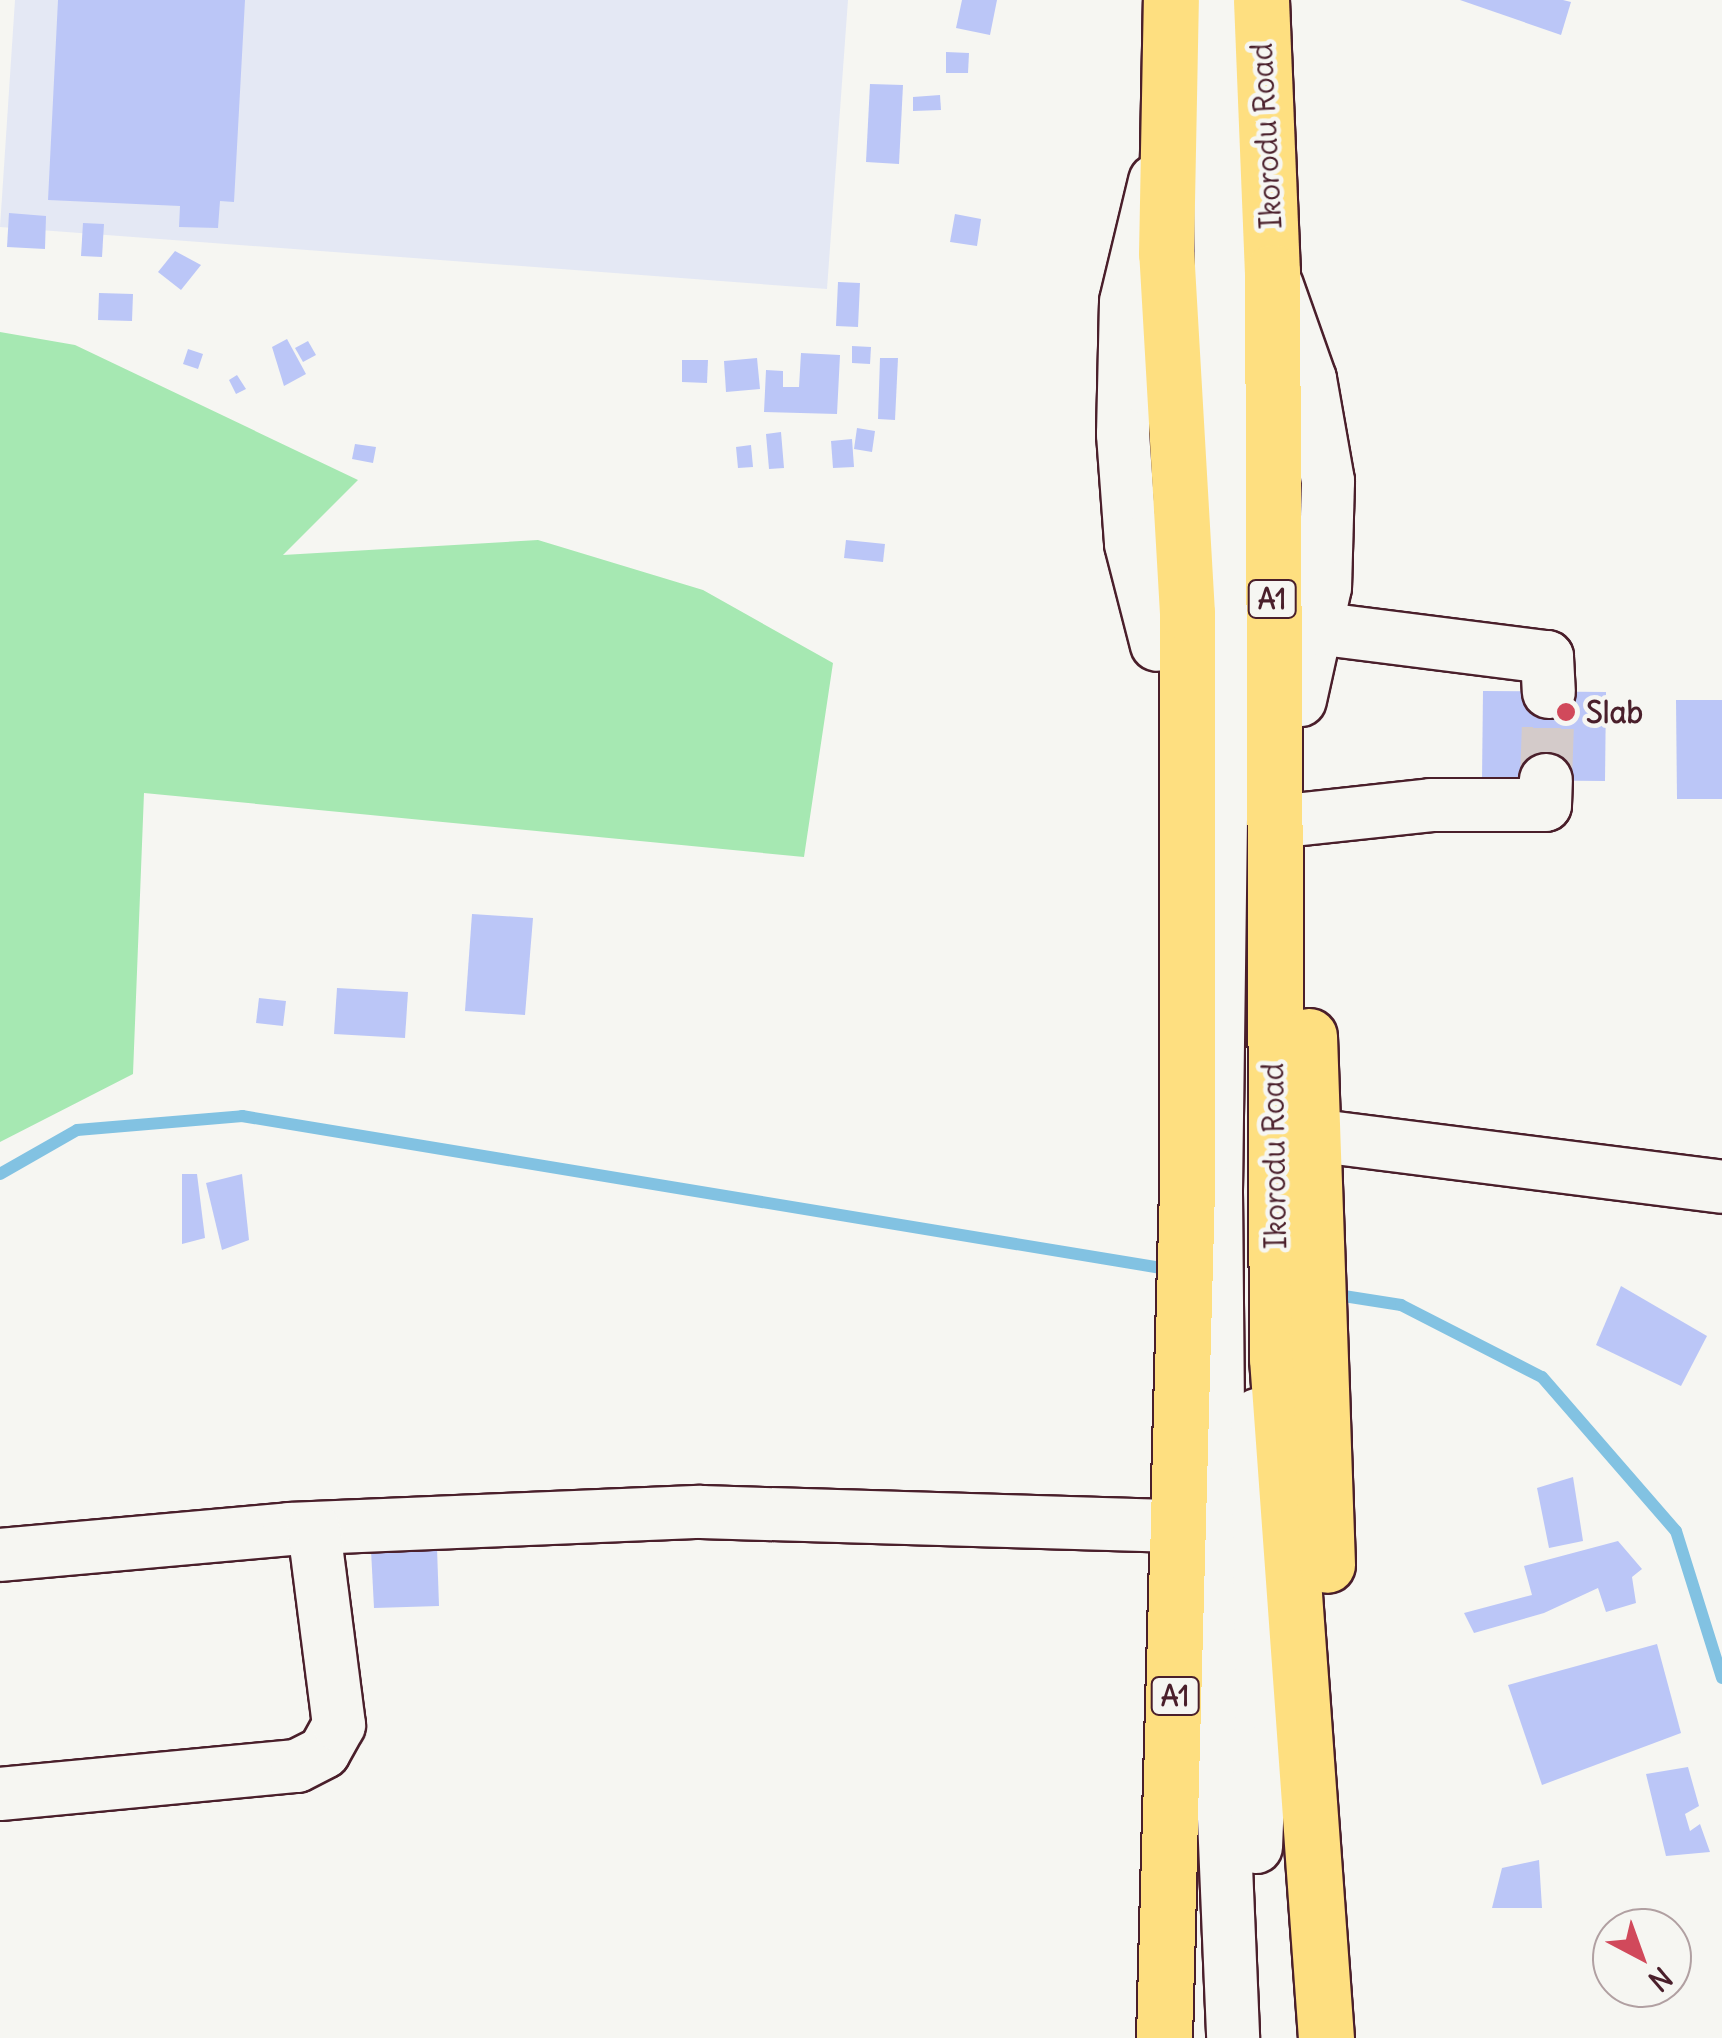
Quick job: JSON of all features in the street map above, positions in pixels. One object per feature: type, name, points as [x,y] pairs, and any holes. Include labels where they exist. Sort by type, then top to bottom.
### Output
[{"type":"highway","name":"Ikorodu Road","points":[[1171,0],[1157,645],[1233,1194]]},
{"type":"highway","name":"Ikorodu Road","points":[[1233,1194],[1312,1135],[1300,700],[1272,272],[1261,0]]},
{"type":"highway","name":"Ikorodu Road","points":[[1166,254],[1187,613],[1233,1194],[1236,1356],[1326,2038]]},
{"type":"highway","name":"Ikorodu Road","points":[[1168,1916],[1236,1356],[1233,1194],[1272,272]]},
{"type":"highway","name":"Ikorodu Road","points":[[1164,2038],[1168,1916],[1160,1526],[1236,1356]]},
{"type":"highway","name":"Ikorodu Road","points":[[1236,1356],[1334,1790],[1334,2038]]},
{"type":"street","points":[[1218,0],[1233,1194]]},
{"type":"street","points":[[1157,645],[1131,544],[1123,434],[1126,302],[1168,126]]},
{"type":"street","points":[[1272,272],[1310,380],[1328,481],[1325,587],[1300,700]]},
{"type":"street","points":[[1316,628],[1548,656],[1549,692]]},
{"type":"street","points":[[1303,818],[1430,805],[1545,805],[1546,780]]},
{"type":"street","points":[[1312,1135],[1722,1187]]},
{"type":"street","points":[[1233,2038],[1221,1747],[1236,1356]]},
{"type":"street","points":[[1236,1356],[1262,1702],[1245,2038]]},
{"type":"street","points":[[0,1555],[314,1529],[701,1512],[1160,1526]]},
{"type":"street","points":[[0,1794],[296,1766],[324,1752],[340,1725],[314,1529]]},
{"type":"shaded area","points":[[15,0],[848,0],[827,289],[0,227]]},
{"type":"green space","points":[[0,332],[75,345],[358,480],[283,555],[538,540],[703,590],[833,663],[804,857],[144,793],[133,1074],[0,1142]]},
{"type":"building","points":[[58,0],[245,0],[234,202],[220,201],[218,228],[179,227],[180,206],[48,200]]},
{"type":"building","points":[[962,0],[997,0],[990,35],[956,28]]},
{"type":"building","points":[[1460,0],[1563,0],[1571,2],[1561,35]]},
{"type":"building","points":[[946,52],[969,53],[968,73],[946,73]]},
{"type":"building","points":[[870,84],[903,85],[899,164],[866,162]]},
{"type":"building","points":[[940,95],[941,110],[913,111],[913,97]]},
{"type":"building","points":[[9,213],[46,216],[45,249],[7,247]]},
{"type":"building","points":[[955,214],[981,219],[977,246],[950,242]]},
{"type":"building","points":[[83,223],[104,224],[102,257],[81,256]]},
{"type":"building","points":[[175,251],[201,265],[181,290],[158,272]]},
{"type":"building","points":[[838,282],[860,283],[858,327],[836,326]]},
{"type":"building","points":[[99,293],[133,294],[132,321],[98,320]]},
{"type":"building","points":[[287,339],[306,374],[284,386],[272,347]]},
{"type":"building","points":[[308,341],[316,355],[303,362],[295,348]]},
{"type":"building","points":[[852,346],[871,347],[870,364],[852,363]]},
{"type":"building","points":[[188,349],[203,354],[198,369],[183,364]]},
{"type":"building","points":[[801,353],[840,355],[837,414],[764,412],[766,370],[783,371],[783,387],[799,387]]},
{"type":"building","points":[[757,358],[760,389],[726,392],[724,361]]},
{"type":"building","points":[[880,358],[898,358],[895,420],[878,419]]},
{"type":"building","points":[[682,360],[708,360],[707,383],[682,382]]},
{"type":"building","points":[[237,375],[246,389],[236,394],[229,380]]},
{"type":"building","points":[[857,428],[875,431],[872,452],[854,449]]},
{"type":"building","points":[[781,432],[784,468],[769,469],[766,434]]},
{"type":"building","points":[[852,439],[854,467],[833,468],[831,441]]},
{"type":"building","points":[[355,444],[376,447],[373,463],[352,459]]},
{"type":"building","points":[[751,445],[753,467],[738,468],[736,447]]},
{"type":"building","points":[[846,540],[885,544],[883,562],[844,558]]},
{"type":"building","points":[[1483,691],[1606,692],[1605,781],[1482,780]]},
{"type":"building","points":[[1676,700],[1722,700],[1722,799],[1677,799]]},
{"type":"building","points":[[472,914],[533,918],[525,1015],[465,1011]]},
{"type":"building","points":[[337,988],[408,992],[405,1038],[334,1034]]},
{"type":"building","points":[[259,998],[286,1001],[283,1026],[256,1023]]},
{"type":"building","points":[[182,1174],[197,1174],[205,1238],[182,1244]]},
{"type":"building","points":[[242,1174],[249,1240],[222,1250],[206,1183]]},
{"type":"building","points":[[1621,1286],[1707,1336],[1681,1386],[1596,1345]]},
{"type":"building","points":[[1573,1477],[1583,1541],[1549,1548],[1537,1488]]},
{"type":"building","points":[[1618,1541],[1642,1569],[1632,1577],[1636,1603],[1606,1612],[1598,1588],[1544,1613],[1474,1633],[1464,1613],[1532,1595],[1524,1566]]},
{"type":"building","points":[[437,1548],[439,1606],[374,1608],[371,1550]]},
{"type":"building","points":[[1657,1644],[1681,1733],[1542,1785],[1508,1685]]},
{"type":"building","points":[[1688,1767],[1699,1806],[1685,1814],[1690,1831],[1700,1824],[1710,1852],[1666,1856],[1646,1774]]},
{"type":"building","points":[[1539,1860],[1542,1908],[1492,1908],[1502,1868]]},
{"type":"waterway","points":[[0,1174],[77,1130],[242,1116],[1173,1270]]},
{"type":"waterway","points":[[1331,1294],[1401,1305],[1542,1377],[1676,1531],[1722,1678]]},
{"type":"tunnel","points":[[1546,780],[1549,692]]},
{"type":"place","name":"Slab","points":[[1566,712]]}]
